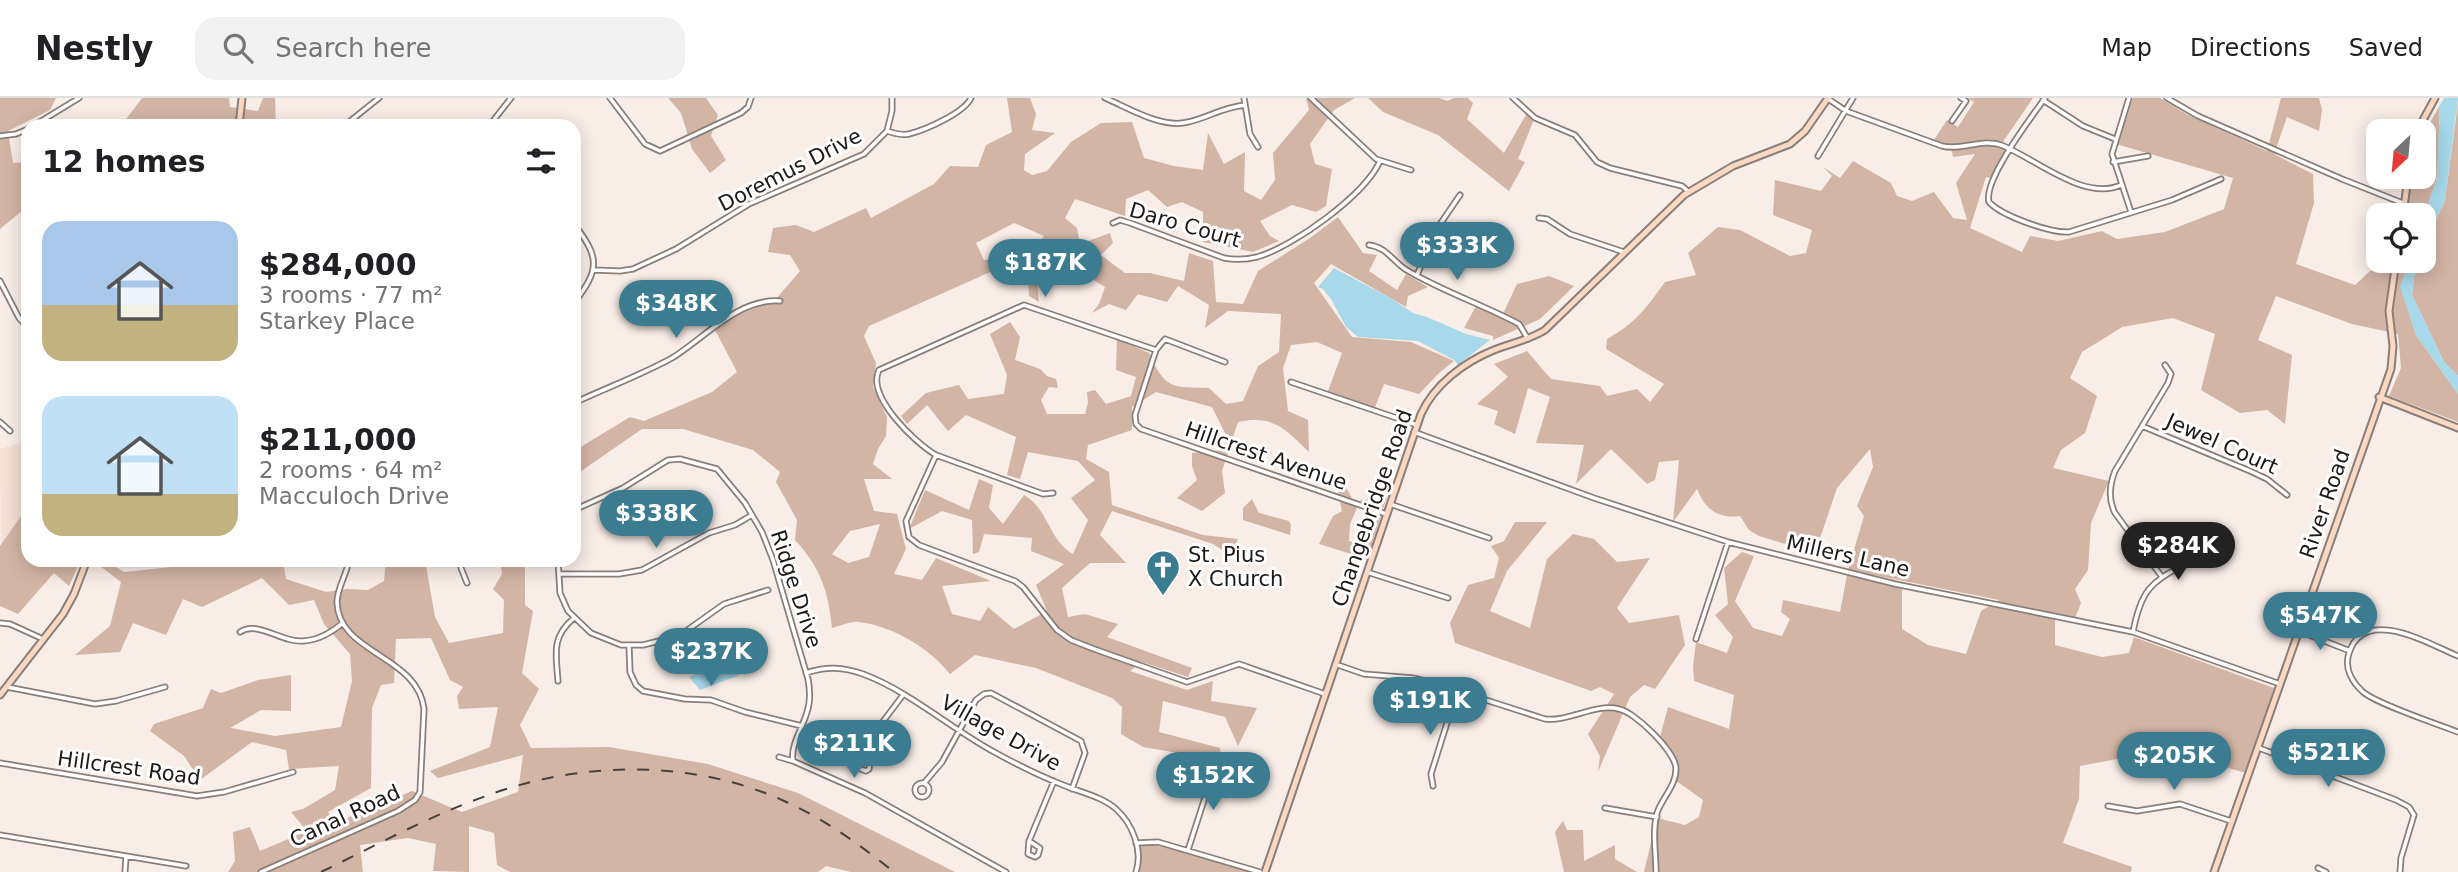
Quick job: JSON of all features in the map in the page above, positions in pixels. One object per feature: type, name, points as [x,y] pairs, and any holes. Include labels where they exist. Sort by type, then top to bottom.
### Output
[{"type":"main road","points":[[240,119],[242,98]]},
{"type":"main road","name":"Changebridge Road","points":[[1265,872],[1386,514],[1430,396],[1444,382],[1489,352],[1528,339],[1555,321],[1689,192],[1733,166],[1790,144],[1805,131],[1828,98]]},
{"type":"main road","points":[[2424,119],[2435,98]]},
{"type":"main road","name":"River Road","points":[[2214,872],[2391,369],[2393,352],[2388,318],[2394,273]]},
{"type":"main road","points":[[2379,397],[2458,428]]},
{"type":"main road","points":[[3,690],[45,640],[68,606],[84,567]]},
{"type":"street","points":[[44,119],[79,98]]},
{"type":"street","points":[[353,119],[379,98]]},
{"type":"street","points":[[495,119],[511,98]]},
{"type":"street","points":[[610,98],[645,144],[660,151],[741,113],[748,107],[751,98]]},
{"type":"street","name":"Doremus Drive","points":[[594,270],[627,271],[676,249],[749,204],[864,155],[887,131],[892,98]]},
{"type":"street","points":[[887,131],[902,135],[912,133],[962,110],[971,98]]},
{"type":"street","points":[[1105,98],[1176,124],[1189,122],[1225,108],[1245,105]]},
{"type":"street","points":[[1244,98],[1250,134],[1258,147]]},
{"type":"street","points":[[1311,98],[1368,153],[1380,161],[1411,170]]},
{"type":"street","points":[[1513,98],[1535,118],[1575,135],[1597,162],[1610,168],[1671,183],[1689,192]]},
{"type":"street","points":[[1828,98],[1846,110],[1949,147],[1993,144],[2090,187],[2106,190],[2121,185]]},
{"type":"street","points":[[1818,156],[1853,98]]},
{"type":"street","points":[[1952,121],[1965,101],[1961,98]]},
{"type":"street","points":[[2129,98],[2115,139],[2113,162],[2132,213]]},
{"type":"street","points":[[2166,98],[2199,117],[2402,203]]},
{"type":"street","points":[[2115,139],[2082,126],[2044,99],[2009,150],[1988,192],[1989,202],[1998,209],[2036,225],[2063,232],[2172,200],[2221,179]]},
{"type":"street","points":[[0,136],[21,132]]},
{"type":"street","points":[[2113,162],[2148,156]]},
{"type":"street","name":"Daro Court","points":[[1113,223],[1120,220],[1224,258],[1241,260],[1257,257],[1286,244],[1321,221],[1365,185],[1380,161]]},
{"type":"street","points":[[1417,275],[1436,230],[1460,195]]},
{"type":"street","points":[[1539,218],[1547,219],[1570,234],[1626,253]]},
{"type":"street","points":[[581,235],[590,249],[594,270],[581,293]]},
{"type":"street","points":[[1369,245],[1378,246],[1397,263],[1417,275],[1519,324],[1528,339]]},
{"type":"street","points":[[0,281],[21,320]]},
{"type":"street","points":[[581,400],[670,359],[710,329],[736,314],[769,300],[780,301]]},
{"type":"street","points":[[1053,493],[1043,494],[936,455],[912,439],[887,405],[877,383],[880,370],[1024,305],[1156,350],[1165,339],[1225,362]]},
{"type":"street","name":"Hillcrest Avenue","points":[[1156,350],[1135,415],[1137,425],[1141,429],[1386,514]]},
{"type":"street","points":[[2162,577],[2115,513],[2110,497],[2113,474],[2170,379],[2171,374],[2165,365]]},
{"type":"street","points":[[1291,382],[1417,425]]},
{"type":"street","points":[[0,422],[10,431]]},
{"type":"street","name":"Jewel Court","points":[[2142,426],[2267,479],[2287,495]]},
{"type":"street","name":"Millers Lane","points":[[1415,432],[1594,498],[1728,542],[1858,576],[2133,632],[2280,684]]},
{"type":"street","points":[[936,455],[906,521],[906,531],[911,539],[919,545],[1015,581],[1062,635],[1187,682],[1239,664],[1325,694]]},
{"type":"street","name":"Ridge Drive","points":[[581,507],[623,488],[663,462],[680,459],[717,469],[752,515],[773,560],[806,673],[810,690],[809,701],[792,753],[793,761]]},
{"type":"street","points":[[1390,504],[1489,538]]},
{"type":"street","points":[[559,574],[619,574],[642,570],[709,533],[734,525],[752,515]]},
{"type":"street","points":[[2133,632],[2142,598],[2150,587],[2210,549],[2218,538]]},
{"type":"street","points":[[1696,639],[1728,542]]},
{"type":"street","points":[[240,632],[253,628],[285,639],[304,641],[323,637],[343,623],[338,608],[338,595],[347,567]]},
{"type":"street","points":[[461,567],[467,583]]},
{"type":"street","points":[[558,567],[562,599],[574,618],[563,628],[557,639],[558,681]]},
{"type":"street","points":[[1367,572],[1448,598]]},
{"type":"street","name":"Ridge Drive","points":[[574,618],[596,637],[629,646],[678,636],[724,604],[768,590]]},
{"type":"street","points":[[0,623],[10,624],[45,640]]},
{"type":"street","name":"Canal Road","points":[[261,872],[407,806],[420,792],[424,709],[419,690],[407,674],[359,641],[343,623]]},
{"type":"street","points":[[2458,656],[2385,628],[2363,635],[2350,651],[2347,663],[2349,672],[2365,693],[2458,732]]},
{"type":"street","points":[[2299,631],[2350,651]]},
{"type":"street","points":[[629,646],[630,672],[636,685],[643,691],[685,699],[711,700],[745,712],[802,726]]},
{"type":"street","points":[[1335,664],[1364,674],[1413,678],[1545,719],[1612,708],[1622,709],[1636,717],[1668,751],[1676,764],[1674,780],[1657,817],[1656,872]]},
{"type":"street","name":"Village Drive","points":[[806,673],[830,667],[850,670],[872,678],[996,753],[1117,810],[1126,820],[1136,843],[1139,858],[1136,872]]},
{"type":"street","points":[[3,690],[95,704],[165,687]]},
{"type":"street","points":[[1433,786],[1431,774],[1457,691]]},
{"type":"street","points":[[925,782],[929,792],[925,797],[918,796],[915,788],[939,768],[978,697],[990,693],[1083,743],[1085,753],[1072,789]]},
{"type":"street","points":[[862,756],[875,732],[903,695]]},
{"type":"street","points":[[2259,748],[2396,800],[2412,811],[2414,815],[2401,858],[2400,872]]},
{"type":"street","points":[[779,757],[865,793],[1006,872]]},
{"type":"street","name":"Hillcrest Road","points":[[0,763],[197,796],[224,792],[293,772]]},
{"type":"street","points":[[1188,850],[1209,785],[1207,774]]},
{"type":"street","points":[[1029,841],[1040,848],[1035,857],[1026,850],[1029,841],[1054,781]]},
{"type":"street","points":[[2108,806],[2130,811],[2180,804],[2233,822]]},
{"type":"street","points":[[1605,808],[1657,817]]},
{"type":"street","points":[[0,835],[186,866]]},
{"type":"street","points":[[1136,843],[1151,841],[1260,872]]},
{"type":"street","points":[[125,872],[126,857]]},
{"type":"street","points":[[2318,868],[2326,872]]},
{"type":"shaded area","points":[[0,98],[56,98],[50,110],[32,119],[21,119],[21,124],[8,131],[13,163],[21,162],[21,212],[0,229]]},
{"type":"shaded area","points":[[142,98],[229,98],[230,107],[258,111],[263,98],[275,98],[276,119],[126,119]]},
{"type":"shaded area","points":[[668,98],[706,98],[718,115],[711,136],[726,160],[710,173],[692,149],[681,113]]},
{"type":"shaded area","points":[[1007,98],[1030,98],[1036,114],[1032,130],[1055,133],[1025,154],[1024,170],[1032,175],[1047,171],[1071,142],[1101,123],[1132,122],[1144,158],[1203,170],[1208,133],[1224,164],[1245,152],[1244,191],[1261,200],[1275,180],[1273,153],[1309,110],[1306,98],[1355,98],[1334,110],[1310,144],[1315,164],[1332,169],[1326,206],[1316,212],[1292,205],[1260,221],[1270,236],[1279,241],[1253,252],[1203,242],[1203,212],[1182,202],[1167,207],[1148,190],[1126,199],[1125,216],[1075,199],[1065,218],[1077,228],[1080,244],[1110,233],[1113,243],[1101,255],[1125,273],[1150,273],[1184,281],[1189,253],[1213,261],[1216,302],[1243,304],[1258,271],[1338,217],[1363,253],[1377,255],[1369,271],[1397,290],[1406,274],[1428,287],[1408,296],[1406,307],[1331,264],[1314,283],[1352,337],[1411,342],[1454,361],[1419,394],[1384,384],[1374,410],[1327,394],[1342,353],[1317,342],[1291,345],[1283,368],[1288,411],[1308,420],[1309,452],[1278,425],[1261,420],[1238,422],[1222,471],[1225,493],[1202,511],[1177,498],[1197,480],[1192,466],[1192,453],[1223,450],[1227,437],[1212,407],[1156,392],[1132,407],[1132,430],[1088,445],[1086,459],[1109,472],[1112,505],[1203,535],[1238,539],[1230,555],[1213,544],[1112,511],[1100,535],[1126,563],[1090,563],[1062,588],[1068,617],[1085,614],[1118,624],[1107,637],[1192,668],[1188,677],[1142,662],[1130,671],[1187,690],[1213,681],[1211,701],[1257,708],[1238,746],[1225,717],[1163,701],[1159,732],[1220,748],[1221,760],[1208,758],[1208,765],[1199,763],[1194,770],[1175,762],[1178,753],[1143,747],[1121,734],[1122,707],[1112,698],[1036,668],[975,655],[950,674],[932,655],[897,633],[872,624],[856,622],[832,628],[822,581],[811,560],[795,540],[797,520],[776,482],[780,472],[753,450],[683,429],[642,429],[581,471],[581,447],[630,417],[644,421],[712,392],[737,372],[713,326],[762,303],[775,300],[800,271],[790,255],[768,252],[773,228],[796,225],[814,232],[866,208],[871,218],[934,184],[950,166],[978,167],[986,145],[1012,132]],"holes":[[[1014,223],[1044,236],[1027,258],[1029,296],[1039,302],[1037,284],[1059,266],[1058,253],[1074,252],[1076,269],[1105,287],[1099,304],[1092,313],[1109,304],[1126,310],[1138,294],[1167,302],[1178,286],[1209,305],[1205,328],[1228,311],[1281,314],[1279,352],[1258,366],[1243,401],[1226,404],[1209,388],[1171,384],[1160,374],[1149,353],[1117,338],[1116,370],[1136,377],[1131,396],[1106,404],[1095,390],[1087,392],[1085,414],[1047,414],[1041,400],[1049,387],[1058,388],[1056,379],[1047,376],[1040,369],[1015,360],[1020,337],[1010,322],[990,334],[1007,375],[1004,394],[968,399],[959,385],[926,393],[901,416],[907,424],[927,405],[948,431],[966,415],[1016,437],[1007,475],[1020,479],[1028,452],[1078,461],[1095,480],[1071,498],[1088,520],[1073,554],[1058,541],[1039,508],[1024,495],[1003,524],[989,508],[993,485],[979,479],[969,510],[925,490],[909,529],[942,511],[972,520],[973,554],[979,552],[984,534],[1032,538],[1031,551],[1064,564],[1036,585],[1047,611],[1014,629],[988,607],[980,621],[952,614],[942,586],[991,581],[936,558],[922,580],[894,574],[906,549],[897,514],[874,511],[864,479],[892,479],[873,464],[886,436],[887,417],[873,387],[876,363],[864,336],[869,326],[997,269],[1015,267],[1012,256],[984,260],[976,243]],[[880,524],[869,557],[848,563],[832,554],[850,531]]]},
{"type":"shaded area","points":[[1368,98],[1440,98],[1447,101],[1468,98],[1473,103],[1467,119],[1504,153],[1527,113],[1535,117],[1518,159],[1525,162],[1509,191],[1438,135],[1383,112]]},
{"type":"shaded area","points":[[1968,98],[2033,98],[2000,146],[2009,152],[1993,179],[1986,177],[1970,228],[2022,252],[2030,236],[2058,241],[2102,231],[2117,239],[2165,232],[2224,209],[2233,178],[2116,144],[2133,98],[2160,98],[2188,115],[2267,151],[2281,98],[2319,98],[2322,110],[2319,131],[2287,117],[2274,154],[2313,174],[2314,203],[2296,264],[2355,285],[2368,273],[2405,273],[2401,287],[2416,335],[2458,394],[2458,422],[2389,396],[2401,368],[2398,334],[2352,324],[2276,296],[2258,340],[2292,355],[2285,424],[2267,410],[2240,413],[2201,390],[2215,334],[2173,318],[2122,327],[2082,352],[2070,378],[2097,396],[2085,433],[2061,450],[2053,468],[2109,481],[2091,523],[2088,570],[2075,589],[2081,603],[2074,621],[2055,618],[2055,645],[2102,657],[2129,653],[2134,637],[2274,688],[2246,773],[2129,739],[2117,759],[2080,766],[2079,799],[2063,843],[2132,867],[2131,872],[1644,872],[1657,818],[1685,825],[1699,817],[1703,800],[1675,780],[1678,768],[1660,737],[1668,707],[1729,729],[1734,695],[1694,681],[1693,666],[1696,642],[1727,653],[1733,637],[1715,615],[1728,604],[1724,568],[1742,552],[1754,556],[1735,601],[1753,628],[1782,636],[1790,619],[1781,612],[1783,600],[1840,612],[1847,575],[1902,589],[1902,629],[1928,645],[1966,654],[1981,611],[1999,600],[1848,570],[1864,516],[1857,506],[1873,467],[1870,449],[1837,488],[1815,553],[1759,536],[1749,530],[1740,516],[1725,516],[1713,511],[1697,489],[1673,522],[1679,460],[1659,462],[1655,480],[1647,484],[1611,449],[1576,484],[1584,445],[1536,443],[1550,397],[1528,388],[1515,434],[1494,424],[1498,411],[1477,404],[1508,377],[1494,364],[1527,351],[1551,379],[1600,386],[1607,396],[1637,389],[1650,402],[1664,384],[1606,349],[1607,339],[1640,314],[1665,282],[1696,275],[1688,253],[1718,227],[1740,230],[1790,256],[1806,253],[1812,230],[1773,215],[1775,180],[1821,191],[1832,176],[1823,167],[1840,178],[1853,161],[1891,183],[1897,196],[1912,201],[1934,192],[1953,218],[1967,220],[1956,183],[1975,154],[1953,157],[1951,147],[1932,143],[1947,120],[1958,127],[1974,102]]},
{"type":"shaded area","points":[[2458,103],[2458,376],[2444,362],[2412,295],[2415,273],[2436,273],[2436,220],[2445,200]]},
{"type":"shaded area","points":[[2440,105],[2436,181],[2436,119],[2432,119]]},
{"type":"shaded area","points":[[2410,189],[2433,189],[2429,203],[2409,203]]},
{"type":"shaded area","points":[[1549,276],[1574,286],[1540,319],[1493,340],[1493,336],[1464,328],[1476,306],[1501,318],[1517,284]]},
{"type":"shaded area","points":[[20,443],[21,516],[1,546],[0,449]]},
{"type":"shaded area","points":[[1345,485],[1357,508],[1350,524],[1349,541],[1361,545],[1370,516],[1360,500],[1387,497],[1367,559],[1319,544],[1333,516],[1342,511],[1338,493]]},
{"type":"shaded area","points":[[1252,499],[1259,513],[1289,521],[1290,535],[1243,520],[1243,508]]},
{"type":"shaded area","points":[[21,516],[21,567],[78,567],[69,586],[54,573],[18,614],[0,606],[0,546]]},
{"type":"shaded area","points":[[1515,522],[1547,522],[1507,571],[1490,611],[1530,628],[1547,559],[1573,534],[1594,539],[1617,562],[1650,558],[1617,608],[1629,623],[1679,615],[1685,645],[1655,689],[1644,685],[1630,697],[1598,772],[1600,756],[1588,734],[1614,694],[1600,687],[1591,691],[1455,643],[1450,623],[1468,585],[1494,578],[1499,558],[1491,546],[1504,541]]},
{"type":"shaded area","points":[[101,567],[116,567],[124,572],[171,567],[284,567],[286,579],[326,592],[368,590],[384,581],[385,567],[426,567],[435,617],[449,643],[503,633],[504,600],[493,589],[502,574],[501,567],[525,567],[525,605],[533,611],[522,673],[539,689],[520,725],[531,748],[609,747],[708,764],[798,793],[955,872],[851,872],[826,866],[818,872],[510,872],[497,865],[494,833],[469,826],[469,872],[433,871],[436,844],[408,838],[360,845],[363,872],[228,872],[235,861],[233,832],[250,827],[260,851],[307,831],[291,812],[303,809],[335,790],[339,766],[289,769],[286,750],[252,742],[200,780],[184,756],[150,731],[154,724],[203,708],[211,689],[221,693],[258,680],[291,675],[291,711],[261,710],[230,728],[275,736],[341,727],[352,681],[350,654],[324,624],[314,600],[289,605],[262,578],[202,607],[183,599],[166,635],[133,623],[120,652],[75,655],[110,626],[121,582]],"holes":[[[431,638],[450,680],[463,687],[457,696],[459,709],[498,707],[490,747],[430,771],[438,778],[523,755],[518,792],[462,812],[412,791],[335,823],[328,812],[371,788],[372,708],[381,685],[394,683],[396,639]]]},
{"type":"shaded area","points":[[1563,821],[1567,830],[1583,830],[1584,861],[1615,845],[1615,859],[1637,872],[1564,872],[1555,832]]},
{"type":"shaded area","points":[[1138,842],[1224,859],[1254,868],[1253,872],[1133,872],[1137,864]]},
{"type":"water","points":[[2444,98],[2458,98],[2445,200],[2436,220],[2436,203],[2429,203],[2433,189],[2436,189],[2440,105]]},
{"type":"water","points":[[1334,268],[1413,313],[1466,334],[1490,340],[1458,365],[1454,360],[1418,341],[1358,337],[1346,327],[1331,299],[1318,287]]},
{"type":"water","points":[[2405,273],[2415,273],[2412,295],[2444,362],[2458,376],[2458,394],[2416,335],[2400,287]]},
{"type":"water","points":[[727,657],[767,659],[737,676],[700,690],[689,677]]},
{"type":"railway","points":[[321,872],[423,822],[522,784],[597,771],[635,770],[673,771],[710,777],[782,800],[840,832],[894,872]]},
{"type":"place","name":"St. Pius X Church","points":[[1163,597]]}]
